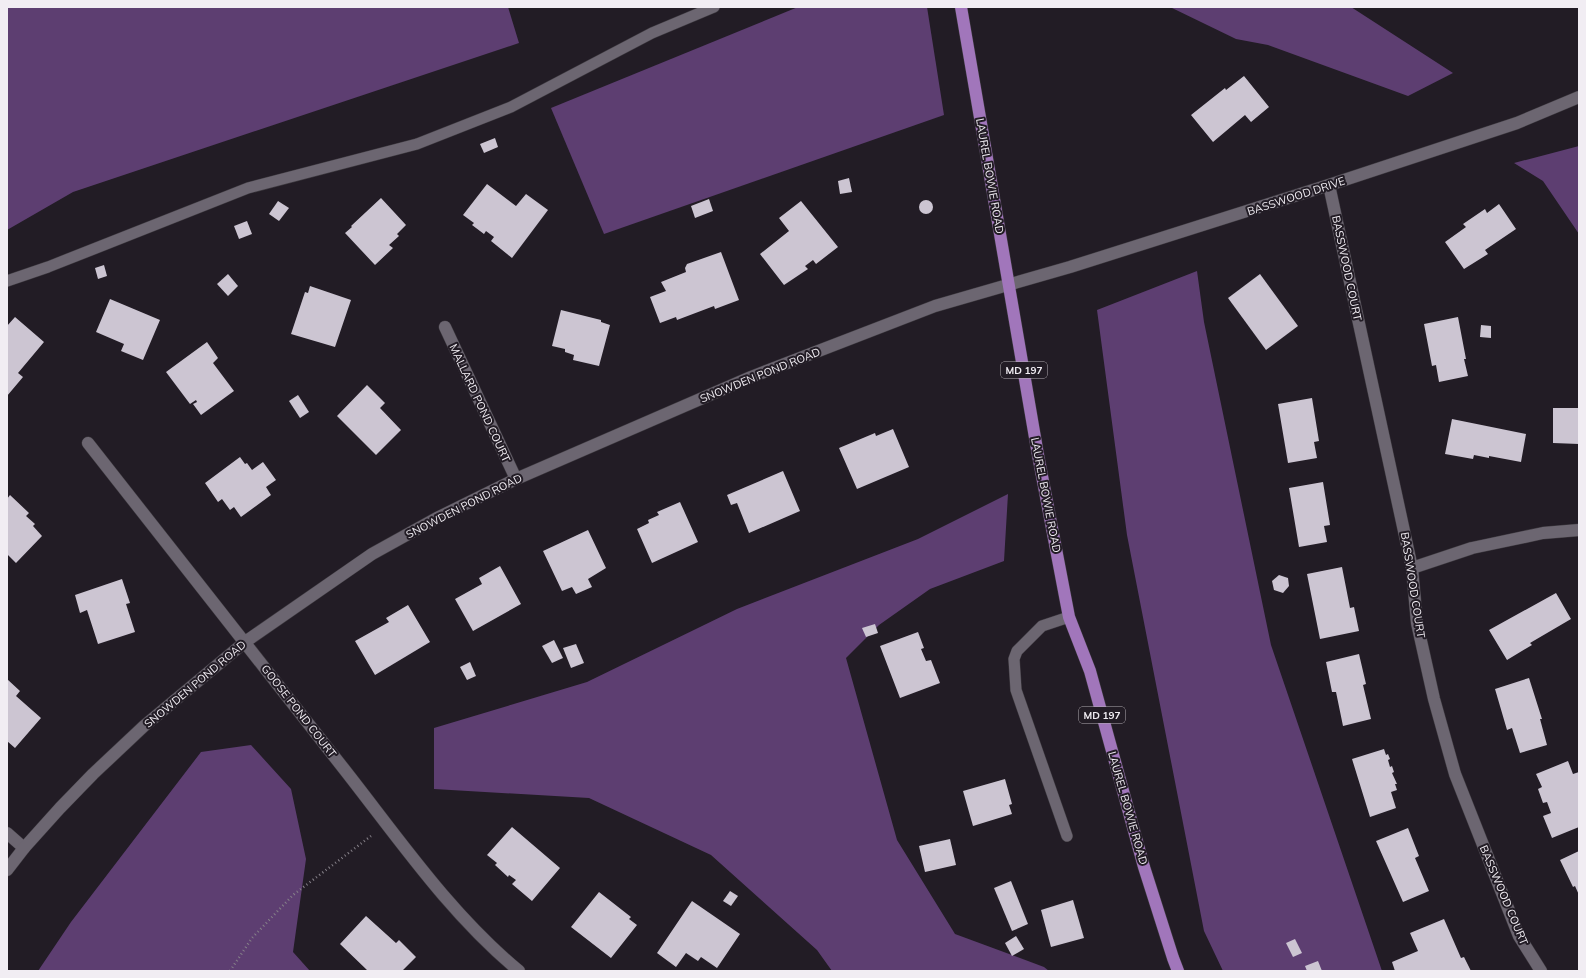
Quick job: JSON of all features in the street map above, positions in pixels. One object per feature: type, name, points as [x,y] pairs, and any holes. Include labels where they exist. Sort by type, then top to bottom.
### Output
[{"type":"main road","name":"LAUREL BOWIE ROAD","points":[[961,7],[1038,455],[1069,617],[1090,672],[1144,866],[1178,971]]},
{"type":"street","name":"BASSWOOD DRIVE","points":[[1009,284],[1329,186],[1517,123],[1579,97]]},
{"type":"street","name":"BASSWOOD COURT","points":[[1329,186],[1412,568],[1417,623],[1434,699],[1456,774],[1520,936],[1541,971]]},
{"type":"street","name":"SNOWDEN POND ROAD","points":[[7,870],[24,848],[60,808],[93,774],[144,726],[245,642],[372,554],[437,518],[516,479],[751,377],[936,306],[1009,284]]},
{"type":"street","name":"MALLARD POND COURT","points":[[445,327],[516,479]]},
{"type":"street","name":"GOOSE POND COURT","points":[[88,443],[388,824],[435,886],[492,947],[519,971]]},
{"type":"street","points":[[1412,568],[1472,548],[1543,533],[1579,530]]},
{"type":"street","points":[[7,833],[24,848]]},
{"type":"lane","points":[[7,281],[48,268],[248,188],[416,144],[511,107],[652,33],[714,7]]},
{"type":"lane","points":[[1067,836],[1016,690],[1014,660],[1017,650],[1042,626],[1069,617]]},
{"type":"path","points":[[230,971],[252,938],[293,895],[388,824]]},
{"type":"shaded area","points":[[7,7],[508,7],[519,43],[73,192],[7,230]]},
{"type":"shaded area","points":[[798,7],[927,7],[944,115],[604,234],[551,108]]},
{"type":"shaded area","points":[[1170,7],[1351,7],[1453,73],[1408,96],[1268,45],[1236,39]]},
{"type":"shaded area","points":[[1579,146],[1579,234],[1543,181],[1514,163]]},
{"type":"shaded area","points":[[1197,271],[1204,322],[1271,645],[1382,971],[1223,971],[1204,931],[1127,535],[1097,310]]},
{"type":"shaded area","points":[[1008,494],[1004,561],[930,589],[879,625],[846,658],[897,840],[955,934],[1044,967],[1049,971],[832,971],[817,950],[711,855],[589,798],[434,789],[434,728],[587,682],[737,609],[918,539]]},
{"type":"shaded area","points":[[251,745],[291,789],[306,859],[293,952],[310,971],[38,971],[71,922],[201,752]]},
{"type":"building","points":[[1244,76],[1269,107],[1251,122],[1245,115],[1213,142],[1191,115],[1225,88],[1226,90]]},
{"type":"building","points":[[495,138],[498,147],[484,153],[480,144]]},
{"type":"building","points":[[849,178],[852,192],[840,194],[838,181]]},
{"type":"building","points":[[487,184],[516,206],[526,194],[548,210],[512,258],[491,241],[494,237],[486,231],[484,234],[472,225],[474,223],[463,215]]},
{"type":"building","points":[[381,198],[406,225],[397,234],[399,236],[389,245],[393,248],[375,265],[345,233]]},
{"type":"building","points":[[709,199],[713,211],[695,218],[691,206]]},
{"type":"building","points":[[926,200],[931,202],[933,207],[931,212],[926,214],[921,212],[919,207],[921,202]]},
{"type":"building","points":[[278,201],[289,208],[279,221],[269,214]]},
{"type":"building","points":[[801,201],[838,247],[816,264],[813,260],[805,266],[808,269],[784,285],[760,254],[789,231],[779,218]]},
{"type":"building","points":[[1499,204],[1516,229],[1485,250],[1488,254],[1464,269],[1445,242],[1466,227],[1463,224],[1485,209],[1487,213]]},
{"type":"building","points":[[247,221],[252,234],[239,239],[234,226]]},
{"type":"building","points":[[721,252],[739,300],[715,309],[714,306],[677,320],[676,317],[660,323],[650,297],[666,291],[661,282],[686,272],[685,268],[687,264]]},
{"type":"building","points":[[104,265],[107,276],[98,279],[95,268]]},
{"type":"building","points":[[228,274],[238,286],[228,296],[217,284]]},
{"type":"building","points":[[1260,274],[1298,326],[1266,350],[1228,298]]},
{"type":"building","points":[[310,286],[351,300],[335,347],[291,334],[305,292],[308,293]]},
{"type":"building","points":[[110,299],[160,320],[143,360],[121,351],[124,344],[96,332]]},
{"type":"building","points":[[561,310],[601,320],[601,322],[610,325],[599,366],[573,360],[574,355],[565,352],[565,349],[552,346]]},
{"type":"building","points":[[15,317],[44,342],[18,373],[23,377],[7,396],[7,326]]},
{"type":"building","points":[[1458,317],[1468,376],[1439,382],[1436,365],[1432,366],[1424,324]]},
{"type":"building","points":[[1481,325],[1491,326],[1491,338],[1480,337]]},
{"type":"building","points":[[207,342],[218,358],[213,363],[234,391],[201,415],[193,404],[197,402],[196,400],[190,404],[166,372]]},
{"type":"building","points":[[367,385],[385,403],[380,408],[401,430],[376,455],[337,416]]},
{"type":"building","points":[[298,395],[309,412],[300,418],[289,401]]},
{"type":"building","points":[[1312,398],[1319,441],[1314,442],[1317,458],[1288,463],[1278,404]]},
{"type":"building","points":[[1553,408],[1579,408],[1579,444],[1553,443]]},
{"type":"building","points":[[1452,419],[1526,434],[1521,462],[1489,456],[1489,458],[1474,455],[1473,459],[1445,454]]},
{"type":"building","points":[[893,429],[909,467],[857,489],[839,448],[875,433],[876,436]]},
{"type":"building","points":[[240,457],[252,470],[263,462],[276,480],[266,487],[271,495],[241,517],[234,507],[230,510],[222,499],[218,502],[205,483]]},
{"type":"building","points":[[783,471],[800,511],[749,533],[737,503],[731,505],[727,495]]},
{"type":"building","points":[[1323,482],[1330,525],[1324,526],[1327,542],[1299,547],[1289,488]]},
{"type":"building","points":[[10,495],[29,513],[26,516],[35,524],[33,526],[42,536],[16,563],[7,554],[7,499]]},
{"type":"building","points":[[680,502],[698,542],[652,563],[637,529],[649,523],[648,520],[659,515],[657,512]]},
{"type":"building","points":[[588,530],[606,568],[588,579],[592,587],[576,594],[572,587],[562,591],[543,551]]},
{"type":"building","points":[[500,566],[521,604],[473,631],[455,599],[482,584],[479,578]]},
{"type":"building","points":[[1342,567],[1350,608],[1354,607],[1359,631],[1320,639],[1307,574]]},
{"type":"building","points":[[1279,575],[1288,578],[1289,586],[1283,593],[1274,590],[1272,581]]},
{"type":"building","points":[[122,579],[130,603],[126,604],[135,632],[98,644],[87,610],[80,613],[75,595]]},
{"type":"building","points":[[1556,593],[1571,619],[1530,643],[1532,645],[1507,660],[1489,630]]},
{"type":"building","points":[[408,605],[430,642],[375,675],[355,641],[389,622],[386,618]]},
{"type":"building","points":[[875,624],[878,633],[866,637],[862,628]]},
{"type":"building","points":[[918,632],[924,648],[921,649],[926,661],[931,660],[940,683],[900,698],[880,646]]},
{"type":"building","points":[[554,640],[563,658],[552,663],[542,646]]},
{"type":"building","points":[[576,644],[584,663],[571,668],[563,648]]},
{"type":"building","points":[[1359,654],[1366,684],[1363,685],[1371,719],[1343,726],[1336,692],[1332,692],[1326,662]]},
{"type":"building","points":[[470,662],[476,676],[467,680],[460,667]]},
{"type":"building","points":[[1529,678],[1542,719],[1540,719],[1547,745],[1520,753],[1512,728],[1507,730],[1495,689]]},
{"type":"building","points":[[7,679],[20,691],[16,696],[41,718],[15,748],[7,741]]},
{"type":"building","points":[[1384,749],[1386,755],[1388,754],[1390,759],[1388,760],[1390,767],[1392,766],[1394,772],[1392,773],[1397,784],[1395,784],[1397,790],[1391,792],[1396,808],[1370,817],[1352,759]]},
{"type":"building","points":[[1568,761],[1573,774],[1579,772],[1579,827],[1552,838],[1543,816],[1551,813],[1547,802],[1543,803],[1538,789],[1542,787],[1536,774]]},
{"type":"building","points":[[1005,779],[1012,804],[1009,805],[1012,814],[973,826],[963,791]]},
{"type":"building","points":[[512,827],[560,868],[532,901],[512,884],[516,880],[509,875],[508,877],[495,865],[497,863],[487,855]]},
{"type":"building","points":[[1408,828],[1419,856],[1415,858],[1429,891],[1403,902],[1376,841]]},
{"type":"building","points":[[950,839],[956,865],[925,872],[919,846]]},
{"type":"building","points":[[1579,851],[1579,895],[1575,886],[1573,887],[1560,860]]},
{"type":"building","points":[[1011,881],[1028,924],[1012,931],[994,888]]},
{"type":"building","points":[[730,891],[738,896],[731,906],[723,901]]},
{"type":"building","points":[[599,892],[631,917],[629,919],[637,925],[611,958],[571,927]]},
{"type":"building","points":[[1073,900],[1084,938],[1051,947],[1041,910]]},
{"type":"building","points":[[692,901],[740,934],[717,968],[701,957],[698,961],[686,953],[676,967],[657,953]]},
{"type":"building","points":[[366,916],[396,943],[399,940],[416,957],[402,971],[366,971],[367,970],[340,944]]},
{"type":"building","points":[[1444,919],[1461,958],[1464,957],[1471,971],[1395,971],[1392,962],[1418,951],[1410,933]]},
{"type":"building","points":[[1016,936],[1024,949],[1012,956],[1005,943]]},
{"type":"building","points":[[1295,939],[1302,953],[1293,957],[1286,943]]},
{"type":"building","points":[[1318,961],[1322,971],[1307,971],[1305,966]]}]
